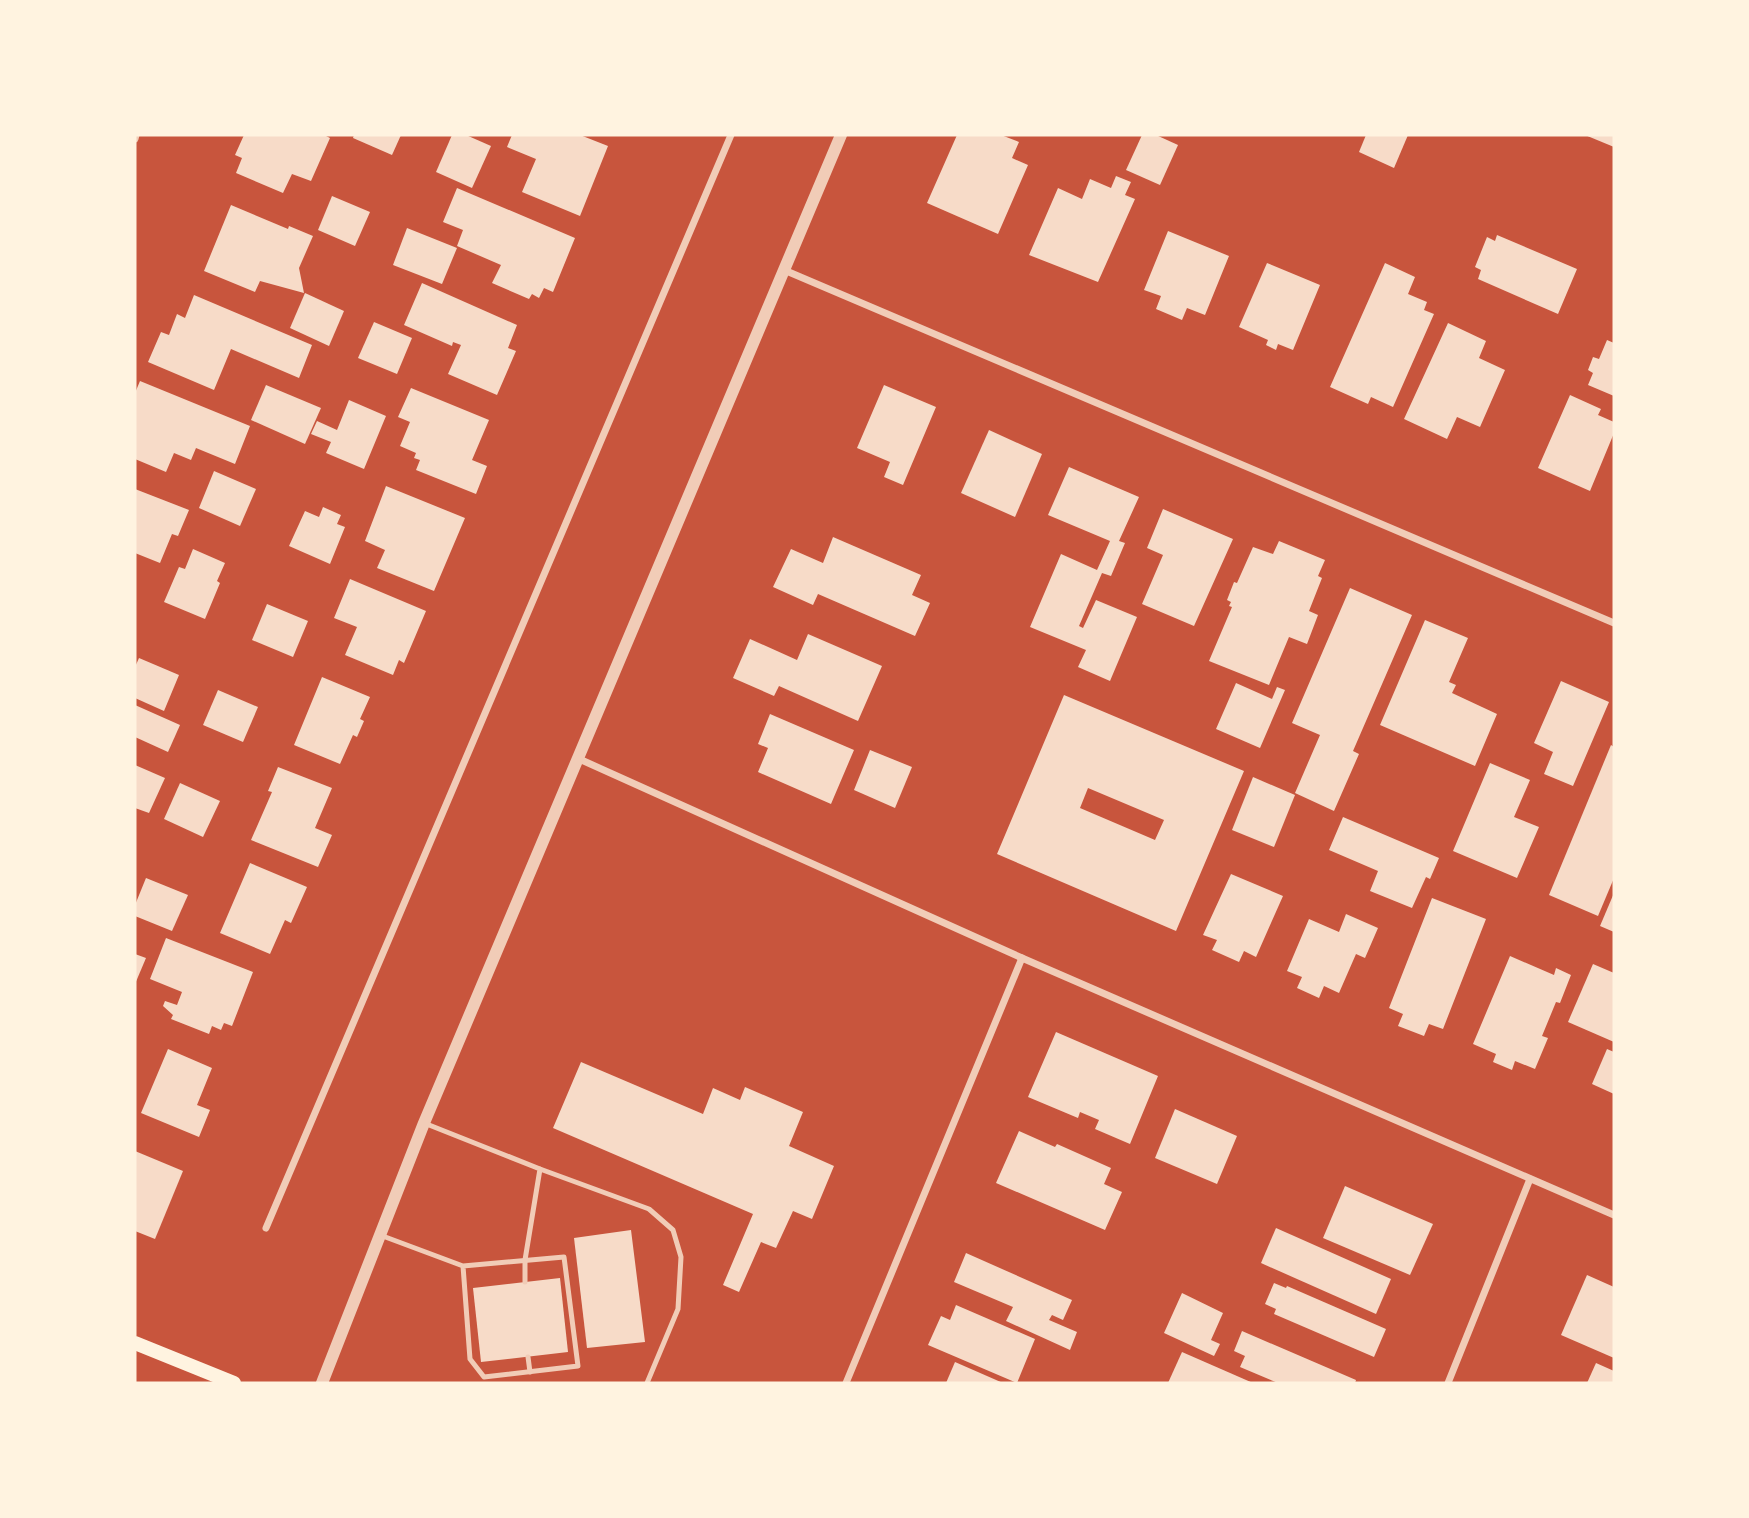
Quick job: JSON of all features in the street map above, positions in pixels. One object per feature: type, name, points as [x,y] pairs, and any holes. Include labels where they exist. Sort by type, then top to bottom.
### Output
[{"type":"main road","points":[[135,1343],[234,1383]]},
{"type":"street","points":[[266,1228],[732,135]]},
{"type":"street","points":[[322,1383],[424,1123],[841,135]]},
{"type":"street","points":[[784,270],[1614,623]]},
{"type":"street","points":[[577,758],[1023,958],[1614,1215]]},
{"type":"street","points":[[846,1383],[1023,958]]},
{"type":"street","points":[[1448,1383],[1530,1178]]},
{"type":"lane","points":[[424,1123],[649,1209],[673,1230],[681,1257],[678,1309],[647,1383]]},
{"type":"lane","points":[[525,1282],[525,1260],[540,1169]]},
{"type":"lane","points":[[380,1235],[463,1266],[564,1257],[578,1366],[484,1377],[470,1359],[463,1266]]},
{"type":"lane","points":[[528,1356],[530,1372]]},
{"type":"lane","points":[[504,1383],[507,1376]]},
{"type":"building","points":[[244,135],[324,135],[330,138],[311,181],[292,174],[283,193],[236,173],[242,158],[235,155]]},
{"type":"building","points":[[354,135],[401,135],[392,155],[353,138]]},
{"type":"building","points":[[452,135],[466,135],[491,146],[472,188],[436,172]]},
{"type":"building","points":[[512,135],[580,135],[608,146],[580,216],[522,192],[536,159],[507,147]]},
{"type":"building","points":[[957,135],[1001,135],[1019,142],[1012,158],[1028,165],[998,234],[927,203]]},
{"type":"building","points":[[1142,135],[1156,135],[1178,145],[1160,185],[1126,170]]},
{"type":"building","points":[[1366,135],[1408,135],[1394,168],[1359,152]]},
{"type":"building","points":[[1585,135],[1614,135],[1614,147]]},
{"type":"building","points":[[1116,176],[1131,182],[1125,195],[1135,199],[1098,282],[1029,255],[1058,188],[1082,199],[1090,179],[1111,188]]},
{"type":"building","points":[[457,188],[575,238],[553,292],[544,288],[539,298],[532,294],[529,299],[492,283],[501,265],[457,246],[463,230],[443,222]]},
{"type":"building","points":[[332,196],[370,212],[355,246],[318,230]]},
{"type":"building","points":[[231,205],[288,229],[289,226],[313,236],[299,268],[304,293],[260,281],[255,292],[204,271]]},
{"type":"building","points":[[407,228],[457,248],[442,284],[393,265]]},
{"type":"building","points":[[1168,231],[1229,256],[1205,315],[1187,308],[1182,320],[1156,309],[1161,296],[1144,290]]},
{"type":"building","points":[[1497,235],[1577,269],[1558,314],[1478,279],[1481,270],[1475,267],[1487,237],[1495,241]]},
{"type":"building","points":[[1267,263],[1320,285],[1293,350],[1278,344],[1276,350],[1266,345],[1268,340],[1239,327]]},
{"type":"building","points":[[1385,263],[1415,277],[1408,294],[1427,302],[1424,310],[1434,314],[1393,407],[1371,397],[1368,404],[1330,387]]},
{"type":"building","points":[[422,283],[517,325],[508,348],[516,351],[497,395],[448,374],[461,345],[453,342],[452,346],[404,325]]},
{"type":"building","points":[[305,293],[344,311],[329,346],[290,328]]},
{"type":"building","points":[[194,295],[312,345],[299,378],[231,349],[214,390],[148,362],[161,332],[169,335],[177,314],[185,318]]},
{"type":"building","points":[[374,322],[412,338],[397,374],[358,358]]},
{"type":"building","points":[[1448,323],[1486,341],[1479,358],[1505,370],[1480,427],[1457,417],[1447,439],[1404,419]]},
{"type":"building","points":[[1607,340],[1614,343],[1614,396],[1588,385],[1593,373],[1588,370],[1593,357],[1599,359]]},
{"type":"building","points":[[140,381],[250,426],[235,464],[196,448],[191,460],[174,453],[166,472],[135,459],[135,393]]},
{"type":"building","points":[[266,385],[321,408],[305,444],[251,420]]},
{"type":"building","points":[[884,385],[936,407],[903,485],[884,477],[890,462],[857,448]]},
{"type":"building","points":[[411,388],[489,420],[472,460],[487,466],[476,494],[416,470],[420,460],[414,458],[416,453],[400,446],[410,422],[398,417]]},
{"type":"building","points":[[1570,395],[1601,409],[1598,415],[1614,422],[1614,433],[1590,491],[1538,468]]},
{"type":"building","points":[[349,400],[386,416],[364,469],[326,453],[331,442],[311,434],[317,421],[337,430]]},
{"type":"building","points":[[989,430],[1042,454],[1015,517],[961,493]]},
{"type":"building","points":[[1069,467],[1139,497],[1119,541],[1125,543],[1111,576],[1102,573],[1079,626],[1083,628],[1096,600],[1137,617],[1110,681],[1078,667],[1086,650],[1030,627],[1061,554],[1097,570],[1110,541],[1048,515]]},
{"type":"building","points":[[214,471],[256,489],[240,526],[199,508]]},
{"type":"building","points":[[386,486],[465,518],[434,591],[377,568],[385,550],[365,541]]},
{"type":"building","points":[[135,489],[189,510],[178,536],[172,534],[160,563],[135,553]]},
{"type":"building","points":[[323,507],[341,515],[337,524],[345,527],[330,564],[289,546],[305,511],[319,517]]},
{"type":"building","points":[[1163,509],[1233,539],[1194,626],[1142,604],[1163,555],[1147,548]]},
{"type":"building","points":[[833,537],[921,575],[912,595],[930,603],[915,636],[818,594],[813,605],[773,587],[791,549],[823,563]]},
{"type":"building","points":[[1279,541],[1325,560],[1318,576],[1322,578],[1309,611],[1318,615],[1307,644],[1289,637],[1269,685],[1209,661],[1232,607],[1227,600],[1253,547],[1273,554]]},
{"type":"building","points":[[193,549],[225,563],[205,619],[164,602],[179,567],[185,569]]},
{"type":"building","points":[[350,579],[426,611],[404,663],[399,660],[393,675],[345,655],[357,627],[334,618]]},
{"type":"building","points":[[1350,588],[1412,615],[1353,751],[1359,754],[1334,811],[1295,793],[1320,735],[1292,723]]},
{"type":"building","points":[[267,604],[308,621],[293,657],[252,640]]},
{"type":"building","points":[[1425,620],[1468,638],[1449,682],[1456,685],[1452,693],[1497,714],[1475,766],[1380,725]]},
{"type":"building","points":[[808,634],[882,666],[858,721],[779,686],[774,696],[733,678],[750,639],[797,660]]},
{"type":"building","points":[[139,658],[179,675],[164,711],[135,698],[135,667]]},
{"type":"building","points":[[322,677],[370,697],[360,719],[364,721],[357,737],[353,735],[340,764],[294,745]]},
{"type":"building","points":[[1561,681],[1609,702],[1573,786],[1544,774],[1553,752],[1534,743]]},
{"type":"building","points":[[1236,683],[1272,699],[1277,687],[1285,690],[1260,748],[1216,729]]},
{"type":"building","points":[[218,690],[258,707],[243,742],[203,725]]},
{"type":"building","points":[[1064,695],[1244,771],[1176,931],[997,854]],"holes":[[[1088,788],[1164,820],[1155,840],[1080,808]]]},
{"type":"building","points":[[135,705],[180,725],[168,752],[135,737]]},
{"type":"building","points":[[770,714],[854,750],[831,804],[758,772],[768,748],[758,744]]},
{"type":"building","points":[[1611,745],[1614,747],[1614,878],[1598,916],[1549,895]]},
{"type":"building","points":[[870,750],[912,767],[895,808],[854,790]]},
{"type":"building","points":[[1490,763],[1530,780],[1514,817],[1539,827],[1517,878],[1453,851]]},
{"type":"building","points":[[135,765],[165,778],[149,813],[135,808]]},
{"type":"building","points":[[278,767],[332,788],[315,828],[332,835],[318,867],[251,840],[272,792],[268,791]]},
{"type":"building","points":[[1253,777],[1295,795],[1274,847],[1232,830]]},
{"type":"building","points":[[180,783],[220,801],[203,837],[164,819]]},
{"type":"building","points":[[1343,817],[1439,858],[1430,879],[1426,877],[1412,908],[1370,891],[1378,871],[1329,850]]},
{"type":"building","points":[[250,863],[307,887],[291,923],[285,920],[270,954],[220,933]]},
{"type":"building","points":[[1231,874],[1283,896],[1256,957],[1244,951],[1239,962],[1212,950],[1217,940],[1203,935]]},
{"type":"building","points":[[146,878],[188,895],[172,931],[135,916],[135,905]]},
{"type":"building","points":[[1614,893],[1614,932],[1600,926]]},
{"type":"building","points":[[1432,898],[1486,919],[1443,1029],[1429,1024],[1424,1036],[1398,1026],[1403,1014],[1389,1008]]},
{"type":"building","points":[[1346,914],[1378,928],[1365,958],[1356,954],[1339,993],[1324,986],[1319,998],[1297,988],[1302,977],[1287,971],[1309,919],[1339,932]]},
{"type":"building","points":[[166,938],[253,972],[232,1026],[224,1023],[221,1030],[212,1026],[209,1034],[171,1019],[173,1015],[163,1006],[165,1001],[177,1005],[182,992],[150,979]]},
{"type":"building","points":[[135,954],[146,958],[135,984]]},
{"type":"building","points":[[1510,956],[1554,975],[1556,968],[1571,975],[1542,1036],[1548,1038],[1535,1069],[1515,1061],[1512,1070],[1493,1062],[1496,1054],[1473,1044]]},
{"type":"building","points":[[1593,964],[1614,973],[1614,1042],[1568,1022]]},
{"type":"building","points":[[1056,1032],[1158,1076],[1130,1144],[1095,1129],[1099,1120],[1080,1112],[1078,1118],[1028,1097]]},
{"type":"building","points":[[168,1049],[212,1068],[197,1105],[210,1110],[199,1137],[141,1113]]},
{"type":"building","points":[[1607,1049],[1614,1052],[1614,1094],[1592,1084]]},
{"type":"building","points":[[581,1062],[703,1114],[713,1088],[740,1100],[745,1087],[803,1112],[789,1146],[834,1166],[812,1219],[793,1211],[776,1248],[761,1242],[739,1292],[723,1285],[753,1214],[553,1128]]},
{"type":"building","points":[[1175,1109],[1237,1136],[1217,1184],[1155,1158]]},
{"type":"building","points":[[1019,1131],[1055,1147],[1057,1144],[1111,1168],[1104,1184],[1122,1192],[1105,1230],[996,1183]]},
{"type":"building","points":[[135,1151],[183,1171],[155,1239],[135,1231]]},
{"type":"building","points":[[1345,1186],[1433,1224],[1410,1275],[1323,1238]]},
{"type":"building","points":[[1276,1228],[1391,1279],[1376,1314],[1261,1263]]},
{"type":"building","points":[[631,1230],[645,1342],[587,1348],[574,1238]]},
{"type":"building","points":[[966,1253],[1072,1300],[1063,1320],[1052,1315],[1049,1320],[1077,1332],[1070,1350],[1006,1321],[1013,1307],[954,1282]]},
{"type":"building","points":[[1587,1275],[1614,1287],[1614,1358],[1561,1335]]},
{"type":"building","points":[[560,1278],[568,1352],[481,1362],[473,1288]]},
{"type":"building","points":[[1274,1283],[1286,1288],[1287,1286],[1386,1329],[1374,1357],[1274,1314],[1276,1309],[1265,1304]]},
{"type":"building","points":[[1182,1293],[1223,1313],[1211,1340],[1220,1344],[1214,1356],[1164,1333]]},
{"type":"building","points":[[956,1305],[1035,1339],[1017,1383],[928,1345],[941,1316],[950,1320]]},
{"type":"building","points":[[1242,1331],[1356,1380],[1355,1383],[1278,1383],[1240,1367],[1245,1356],[1234,1351]]},
{"type":"building","points":[[1182,1352],[1253,1383],[1168,1383]]},
{"type":"building","points":[[955,1362],[1003,1383],[946,1383]]},
{"type":"building","points":[[1596,1363],[1614,1371],[1614,1383],[1587,1383]]}]
